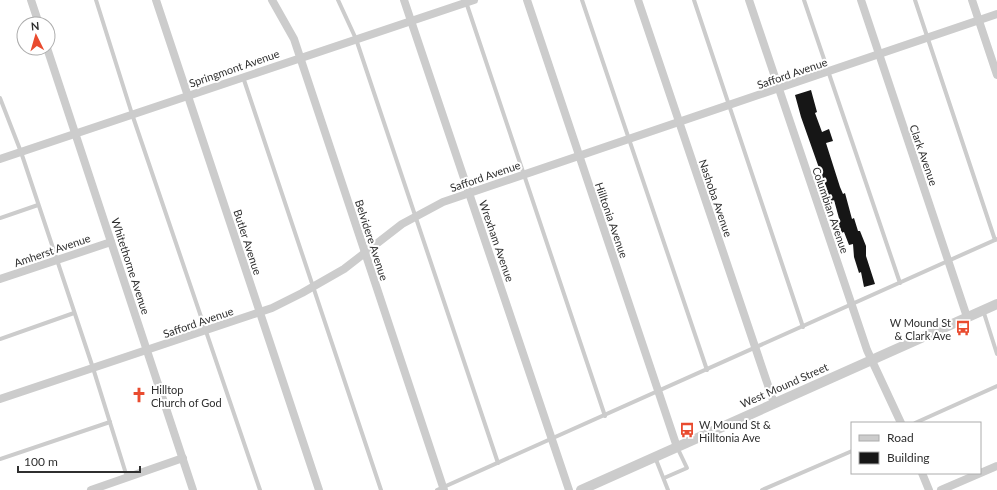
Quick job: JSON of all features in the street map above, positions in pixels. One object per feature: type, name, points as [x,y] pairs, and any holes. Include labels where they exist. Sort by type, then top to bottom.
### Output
[{"type":"street","points":[[31,0],[36,16]]},
{"type":"street","name":"Butler Avenue","points":[[156,0],[319,490]]},
{"type":"street","name":"Belvidere Avenue","points":[[272,0],[294,39],[442,489]]},
{"type":"street","name":"Wrexham Avenue","points":[[404,0],[569,490]]},
{"type":"street","name":"Hilltonia Avenue","points":[[527,0],[677,447]]},
{"type":"street","name":"Nashoba Avenue","points":[[638,0],[774,403]]},
{"type":"street","name":"Columbian Avenue","points":[[749,0],[871,359],[901,422]]},
{"type":"street","name":"Clark Avenue","points":[[861,0],[967,317]]},
{"type":"street","points":[[972,0],[997,75]]},
{"type":"street","name":"Springmont Avenue","points":[[0,159],[469,1]]},
{"type":"street","name":"Safford Avenue","points":[[0,399],[272,308],[344,269],[416,216],[443,202],[997,14]]},
{"type":"street","name":"Whitethorne Avenue","points":[[50,56],[193,490]]},
{"type":"street","name":"Amherst Avenue","points":[[0,279],[111,242]]},
{"type":"street","name":"West Mound Street","points":[[581,490],[600,484],[655,457],[871,359],[997,304]]},
{"type":"street","points":[[91,490],[183,458]]},
{"type":"street","points":[[981,473],[997,466]]},
{"type":"street","points":[[922,474],[929,490]]},
{"type":"street","points":[[941,490],[978,474]]},
{"type":"lane","points":[[96,0],[132,114],[260,490]]},
{"type":"lane","points":[[338,0],[356,39],[498,463]]},
{"type":"lane","points":[[582,0],[706,370]]},
{"type":"lane","points":[[694,0],[803,327]]},
{"type":"lane","points":[[804,0],[900,283]]},
{"type":"lane","points":[[442,489],[852,305],[948,260],[996,240],[915,0]]},
{"type":"lane","points":[[469,1],[605,416]]},
{"type":"lane","points":[[243,77],[381,490]]},
{"type":"lane","points":[[0,98],[20,152],[93,368],[127,478]]},
{"type":"lane","points":[[0,218],[38,205]]},
{"type":"lane","points":[[983,310],[997,354]]},
{"type":"lane","points":[[0,339],[74,313]]},
{"type":"lane","points":[[917,422],[997,386]]},
{"type":"lane","points":[[0,459],[110,422]]},
{"type":"lane","points":[[664,478],[687,468],[677,447]]},
{"type":"lane","points":[[762,490],[851,451]]},
{"type":"lane","points":[[655,457],[668,490]]},
{"type":"building","points":[[811,90],[817,112],[815,113],[822,132],[829,129],[833,141],[826,143],[840,187],[843,194],[845,193],[852,219],[854,218],[858,231],[860,231],[866,246],[866,256],[875,284],[864,287],[861,272],[859,273],[854,257],[853,244],[849,245],[844,232],[841,233],[838,223],[840,222],[834,200],[831,202],[801,117],[795,95]]},
{"type":"place","name":"W Mound St & Clark Ave","points":[[963,328]]},
{"type":"place","name":"Hilltop Church of God","points":[[139,395]]},
{"type":"place","name":"W Mound St & Hilltonia Ave","points":[[687,430]]}]
